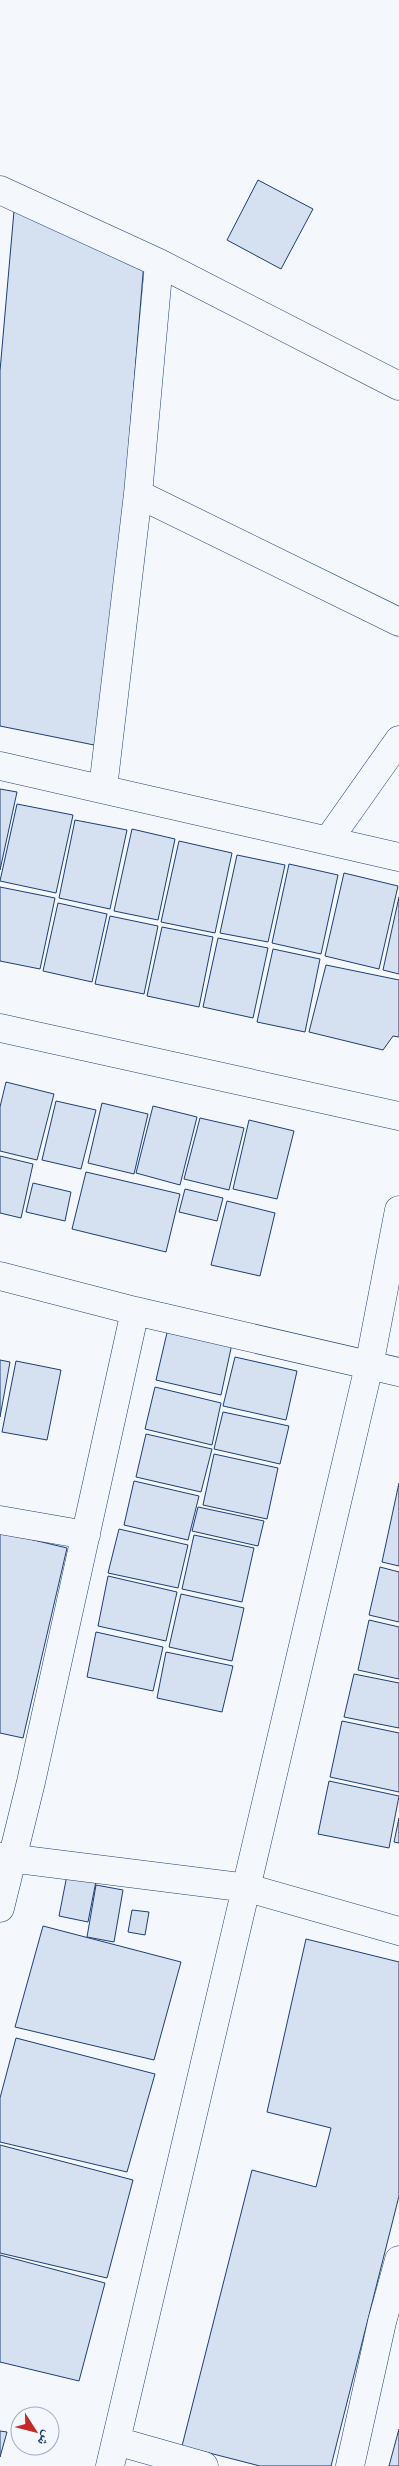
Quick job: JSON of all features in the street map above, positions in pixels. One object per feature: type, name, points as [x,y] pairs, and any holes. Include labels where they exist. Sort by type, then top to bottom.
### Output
[{"type":"street","points":[[0,190],[159,264],[399,386]]},
{"type":"street","points":[[104,788],[138,494],[159,264]]},
{"type":"street","points":[[138,494],[399,622]]},
{"type":"street","points":[[329,840],[399,740]]},
{"type":"street","points":[[0,766],[104,788],[399,857]]},
{"type":"street","points":[[0,1028],[399,1116]]},
{"type":"street","points":[[204,2466],[113,2454],[248,1888],[369,1366],[399,1210]]},
{"type":"street","points":[[0,1276],[135,1311],[399,1372]]},
{"type":"street","points":[[0,1908],[6,1858],[31,1782],[135,1311]]},
{"type":"street","points":[[0,1520],[86,1535]]},
{"type":"street","points":[[6,1858],[248,1888],[399,1932]]},
{"type":"street","points":[[350,2466],[390,2324],[399,2260]]},
{"type":"building","points":[[258,180],[313,209],[281,269],[227,240]]},
{"type":"building","points":[[14,211],[144,262],[104,747],[0,726],[0,371]]},
{"type":"building","points":[[0,789],[17,792],[0,870]]},
{"type":"building","points":[[17,804],[73,815],[56,893],[0,881]]},
{"type":"building","points":[[75,820],[127,830],[110,909],[59,898]]},
{"type":"building","points":[[132,829],[175,839],[158,920],[114,911]]},
{"type":"building","points":[[179,841],[232,853],[215,933],[161,922]]},
{"type":"building","points":[[237,855],[285,865],[268,942],[220,933]]},
{"type":"building","points":[[289,864],[338,875],[321,954],[272,943]]},
{"type":"building","points":[[344,873],[398,886],[379,969],[325,956]]},
{"type":"building","points":[[0,887],[55,898],[40,969],[0,961]]},
{"type":"building","points":[[399,897],[399,974],[383,970]]},
{"type":"building","points":[[58,903],[107,914],[92,982],[43,971]]},
{"type":"building","points":[[110,916],[158,926],[144,994],[95,984]]},
{"type":"building","points":[[162,927],[213,937],[199,1007],[147,996]]},
{"type":"building","points":[[218,938],[268,948],[253,1018],[203,1007]]},
{"type":"building","points":[[273,949],[320,959],[305,1032],[257,1022]]},
{"type":"building","points":[[326,965],[399,980],[399,1037],[393,1036],[383,1050],[309,1032]]},
{"type":"building","points":[[6,1082],[54,1094],[37,1160],[0,1151],[0,1107]]},
{"type":"building","points":[[56,1101],[96,1110],[81,1169],[42,1160]]},
{"type":"building","points":[[102,1103],[148,1114],[134,1174],[88,1163]]},
{"type":"building","points":[[153,1106],[197,1117],[180,1185],[136,1173]]},
{"type":"building","points":[[200,1118],[244,1128],[229,1190],[184,1179]]},
{"type":"building","points":[[249,1120],[294,1131],[277,1199],[233,1189]]},
{"type":"building","points":[[0,1156],[33,1164],[21,1218],[0,1213]]},
{"type":"building","points":[[86,1172],[180,1194],[166,1252],[72,1229]]},
{"type":"building","points":[[33,1183],[71,1192],[65,1221],[26,1212]]},
{"type":"building","points":[[185,1189],[223,1198],[217,1221],[179,1212]]},
{"type":"building","points":[[227,1201],[275,1213],[260,1276],[211,1265]]},
{"type":"building","points":[[169,1324],[233,1339],[221,1395],[156,1380]]},
{"type":"building","points":[[235,1357],[297,1371],[286,1420],[223,1406]]},
{"type":"building","points":[[0,1360],[10,1362],[0,1417]]},
{"type":"building","points":[[16,1361],[61,1370],[47,1440],[2,1432]]},
{"type":"building","points":[[155,1387],[221,1403],[212,1445],[145,1429]]},
{"type":"building","points":[[223,1412],[289,1426],[280,1464],[214,1449]]},
{"type":"building","points":[[146,1434],[212,1449],[201,1492],[136,1477]]},
{"type":"building","points":[[214,1454],[278,1468],[267,1519],[203,1505]]},
{"type":"building","points":[[134,1481],[199,1496],[188,1540],[124,1525]]},
{"type":"building","points":[[399,1483],[399,1566],[382,1562]]},
{"type":"building","points":[[198,1507],[264,1521],[258,1546],[192,1531]]},
{"type":"building","points":[[119,1529],[188,1545],[178,1588],[108,1573]]},
{"type":"building","points":[[0,1532],[67,1548],[23,1738],[0,1733]]},
{"type":"building","points":[[194,1535],[254,1548],[242,1602],[182,1589]]},
{"type":"building","points":[[380,1567],[399,1572],[399,1622],[369,1615]]},
{"type":"building","points":[[108,1576],[177,1592],[166,1641],[98,1626]]},
{"type":"building","points":[[181,1594],[244,1608],[232,1661],[169,1647]]},
{"type":"building","points":[[369,1620],[399,1627],[399,1679],[358,1670]]},
{"type":"building","points":[[96,1632],[163,1647],[153,1691],[87,1677]]},
{"type":"building","points":[[166,1652],[233,1666],[222,1712],[157,1698]]},
{"type":"building","points":[[354,1674],[399,1683],[399,1728],[344,1717]]},
{"type":"building","points":[[342,1721],[399,1733],[399,1792],[330,1777]]},
{"type":"building","points":[[329,1781],[399,1796],[389,1848],[318,1834]]},
{"type":"building","points":[[399,1818],[399,1843],[394,1842]]},
{"type":"building","points":[[68,1870],[97,1876],[88,1922],[59,1916]]},
{"type":"building","points":[[96,1885],[123,1890],[114,1942],[87,1937]]},
{"type":"building","points":[[132,1910],[149,1912],[145,1935],[128,1932]]},
{"type":"building","points":[[43,1926],[181,1962],[154,2060],[15,2027]]},
{"type":"building","points":[[306,1939],[399,1962],[399,2196],[331,2466],[260,2466],[182,2446],[252,2170],[316,2187],[331,2128],[267,2112]]},
{"type":"building","points":[[16,2038],[155,2074],[127,2172],[0,2142],[0,2098]]},
{"type":"building","points":[[0,2145],[133,2180],[107,2278],[0,2253]]},
{"type":"building","points":[[0,2255],[105,2283],[79,2381],[0,2362]]},
{"type":"building","points":[[399,2429],[399,2466],[389,2466]]},
{"type":"building","points":[[0,2431],[7,2432],[0,2457]]}]
